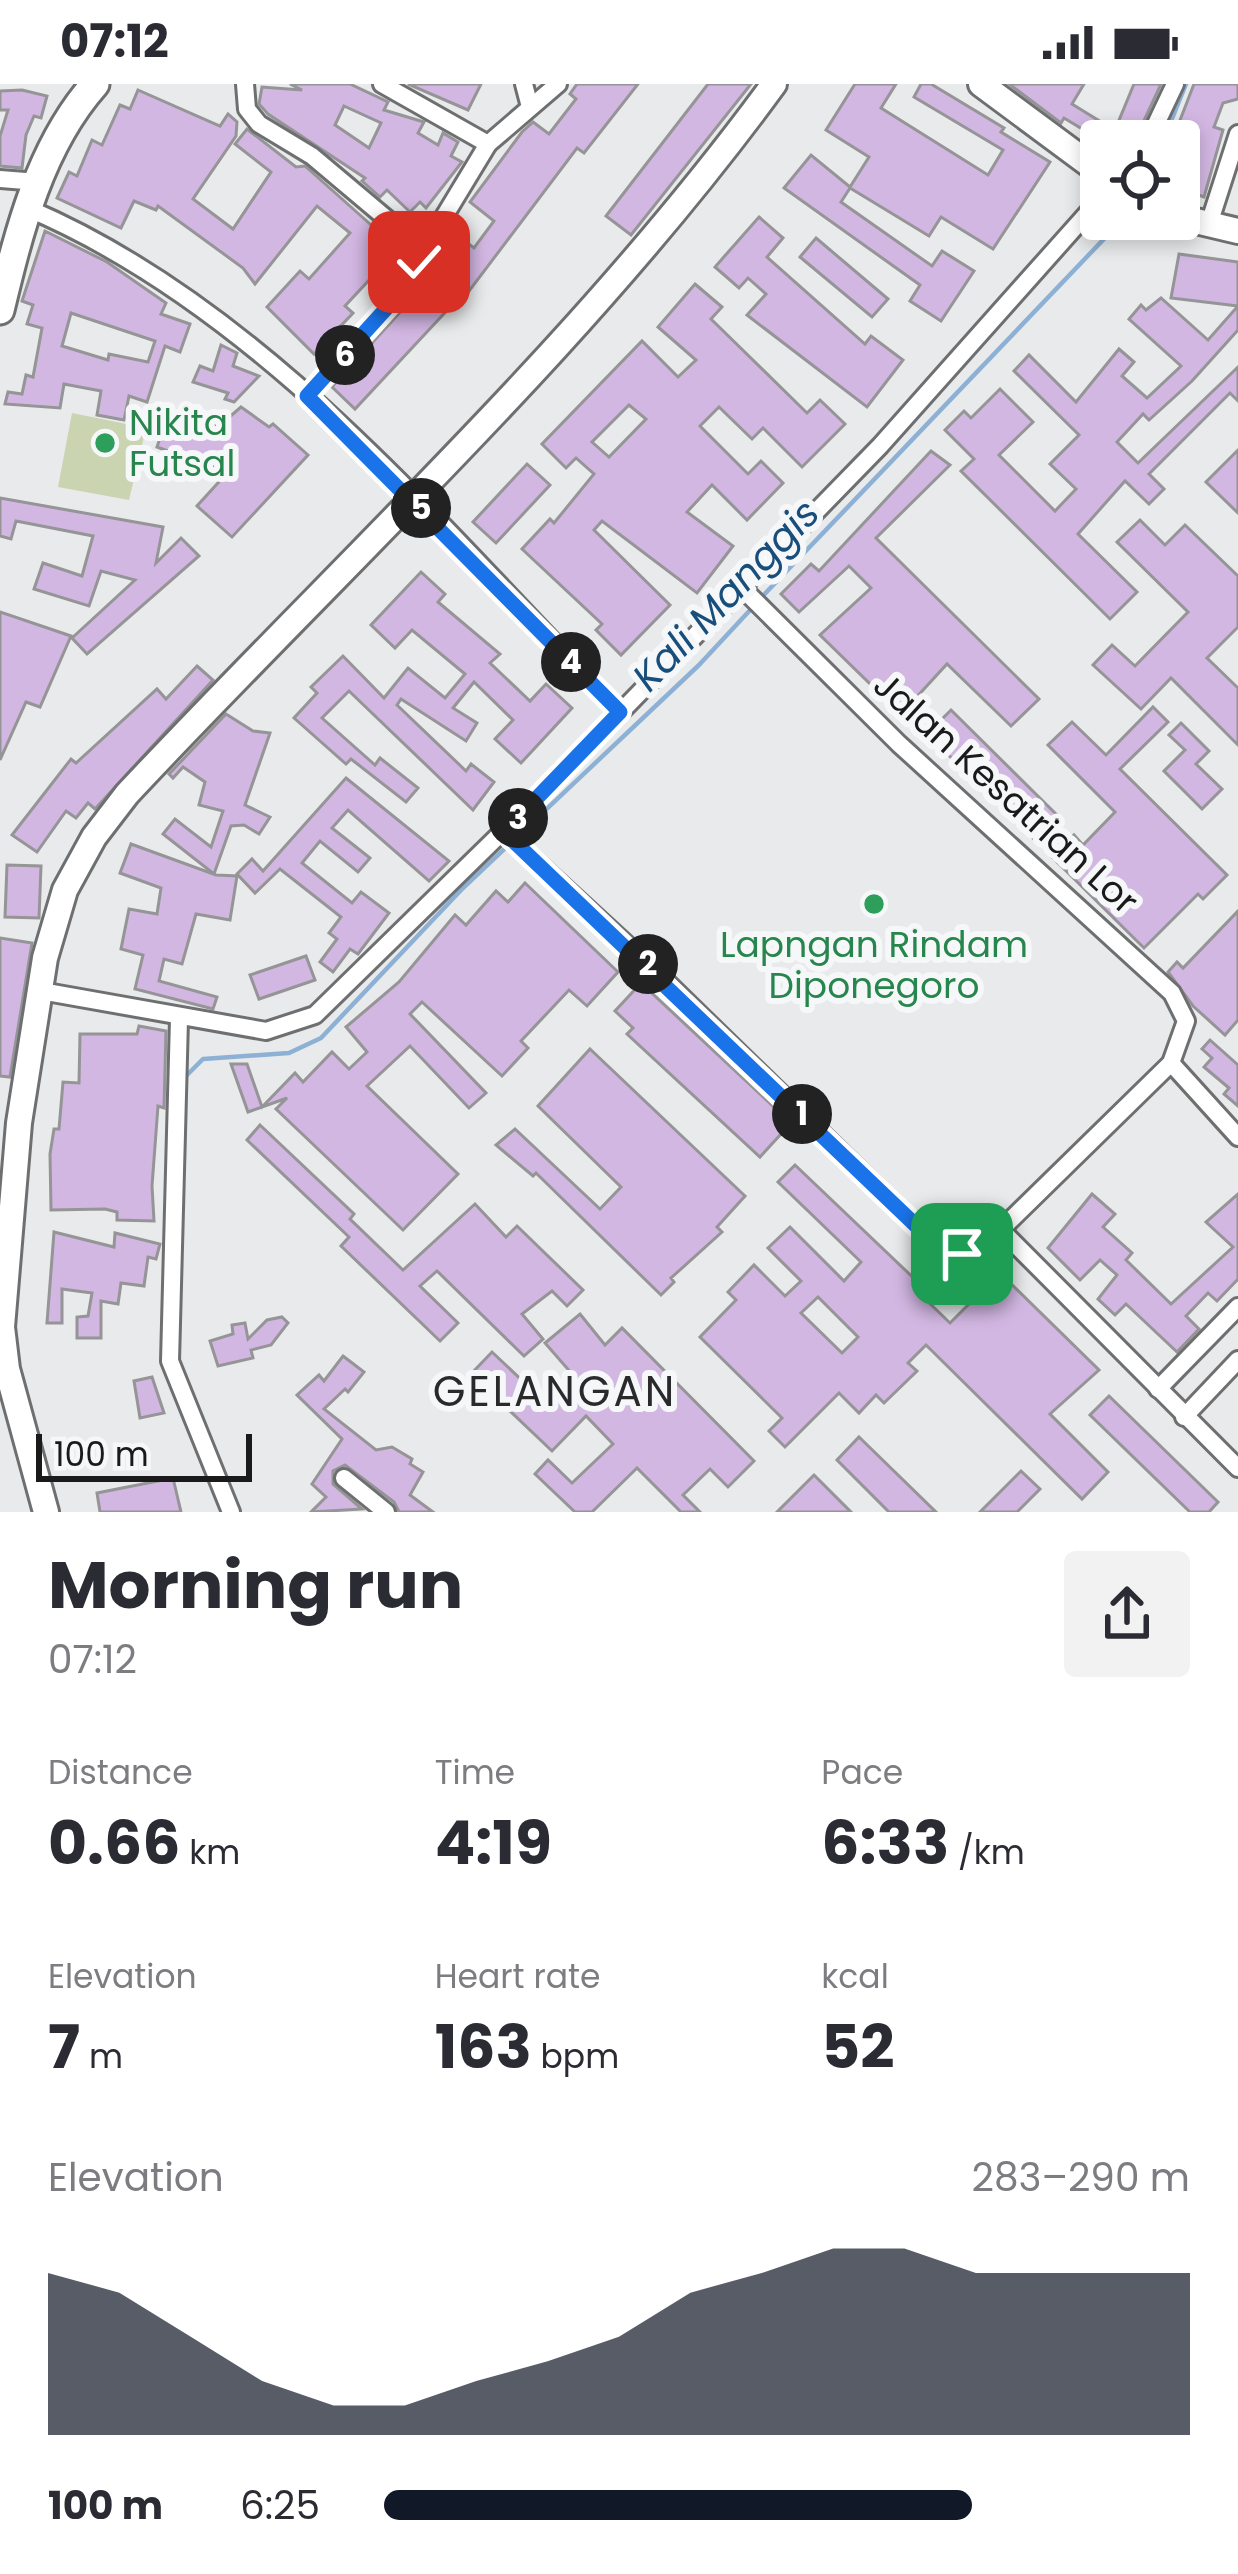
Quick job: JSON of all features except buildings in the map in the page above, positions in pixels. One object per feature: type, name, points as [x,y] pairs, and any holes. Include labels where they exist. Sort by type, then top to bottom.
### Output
[{"type":"main road","points":[[0,310],[33,195],[64,123],[95,84]]},
{"type":"main road","points":[[46,1512],[7,1369],[2,1327],[20,1123],[40,991],[65,890],[109,814],[583,320],[710,172],[774,84]]},
{"type":"main road","points":[[981,84],[1080,157]]},
{"type":"main road","points":[[1200,222],[1238,231]]},
{"type":"street","points":[[245,84],[247,110],[259,124],[346,182],[425,251]]},
{"type":"street","points":[[382,84],[488,144]]},
{"type":"street","points":[[524,84],[530,107]]},
{"type":"street","points":[[307,396],[393,301],[488,144],[559,84]]},
{"type":"street","points":[[1158,120],[1174,84]]},
{"type":"street","points":[[1209,224],[1238,134]]},
{"type":"street","points":[[0,178],[188,294],[307,396],[620,712]]},
{"type":"street","points":[[40,991],[266,1031],[315,1015],[504,832],[880,446],[1080,222]]},
{"type":"street","name":"Jalan Kesatrian Lor","points":[[742,588],[899,744],[1172,993],[1186,1021],[1171,1063]]},
{"type":"street","points":[[504,832],[939,1246],[971,1253],[1171,1063],[1238,1137]]},
{"type":"street","points":[[178,1019],[170,1361],[231,1512]]},
{"type":"street","points":[[1000,1230],[1238,1468]]},
{"type":"street","points":[[1158,1389],[1238,1307]]},
{"type":"street","points":[[1184,1417],[1238,1360]]},
{"type":"street","points":[[344,1478],[386,1512]]},
{"type":"green space","name":"Nikita Futsal","points":[[72,413],[146,428],[129,500],[58,487]]},
{"type":"waterway","name":"Kali Manggis","points":[[1171,120],[1186,84]]},
{"type":"waterway","name":"Kali Manggis","points":[[759,600],[1103,240]]},
{"type":"waterway","name":"Kali Manggis","points":[[186,1076],[203,1059],[289,1053],[321,1038],[463,888],[699,665],[752,608]]},
{"type":"place","name":"Nikita Futsal","points":[[105,443]]},
{"type":"place","name":"Lapngan Rindam Diponegoro","points":[[874,904]]},
{"type":"district","name":"GELANGAN","points":[[555,1391]]},
{"type":"route","points":[[419,262],[393,301],[307,396],[620,712],[504,832],[648,964],[929,1238],[962,1254]]}]
